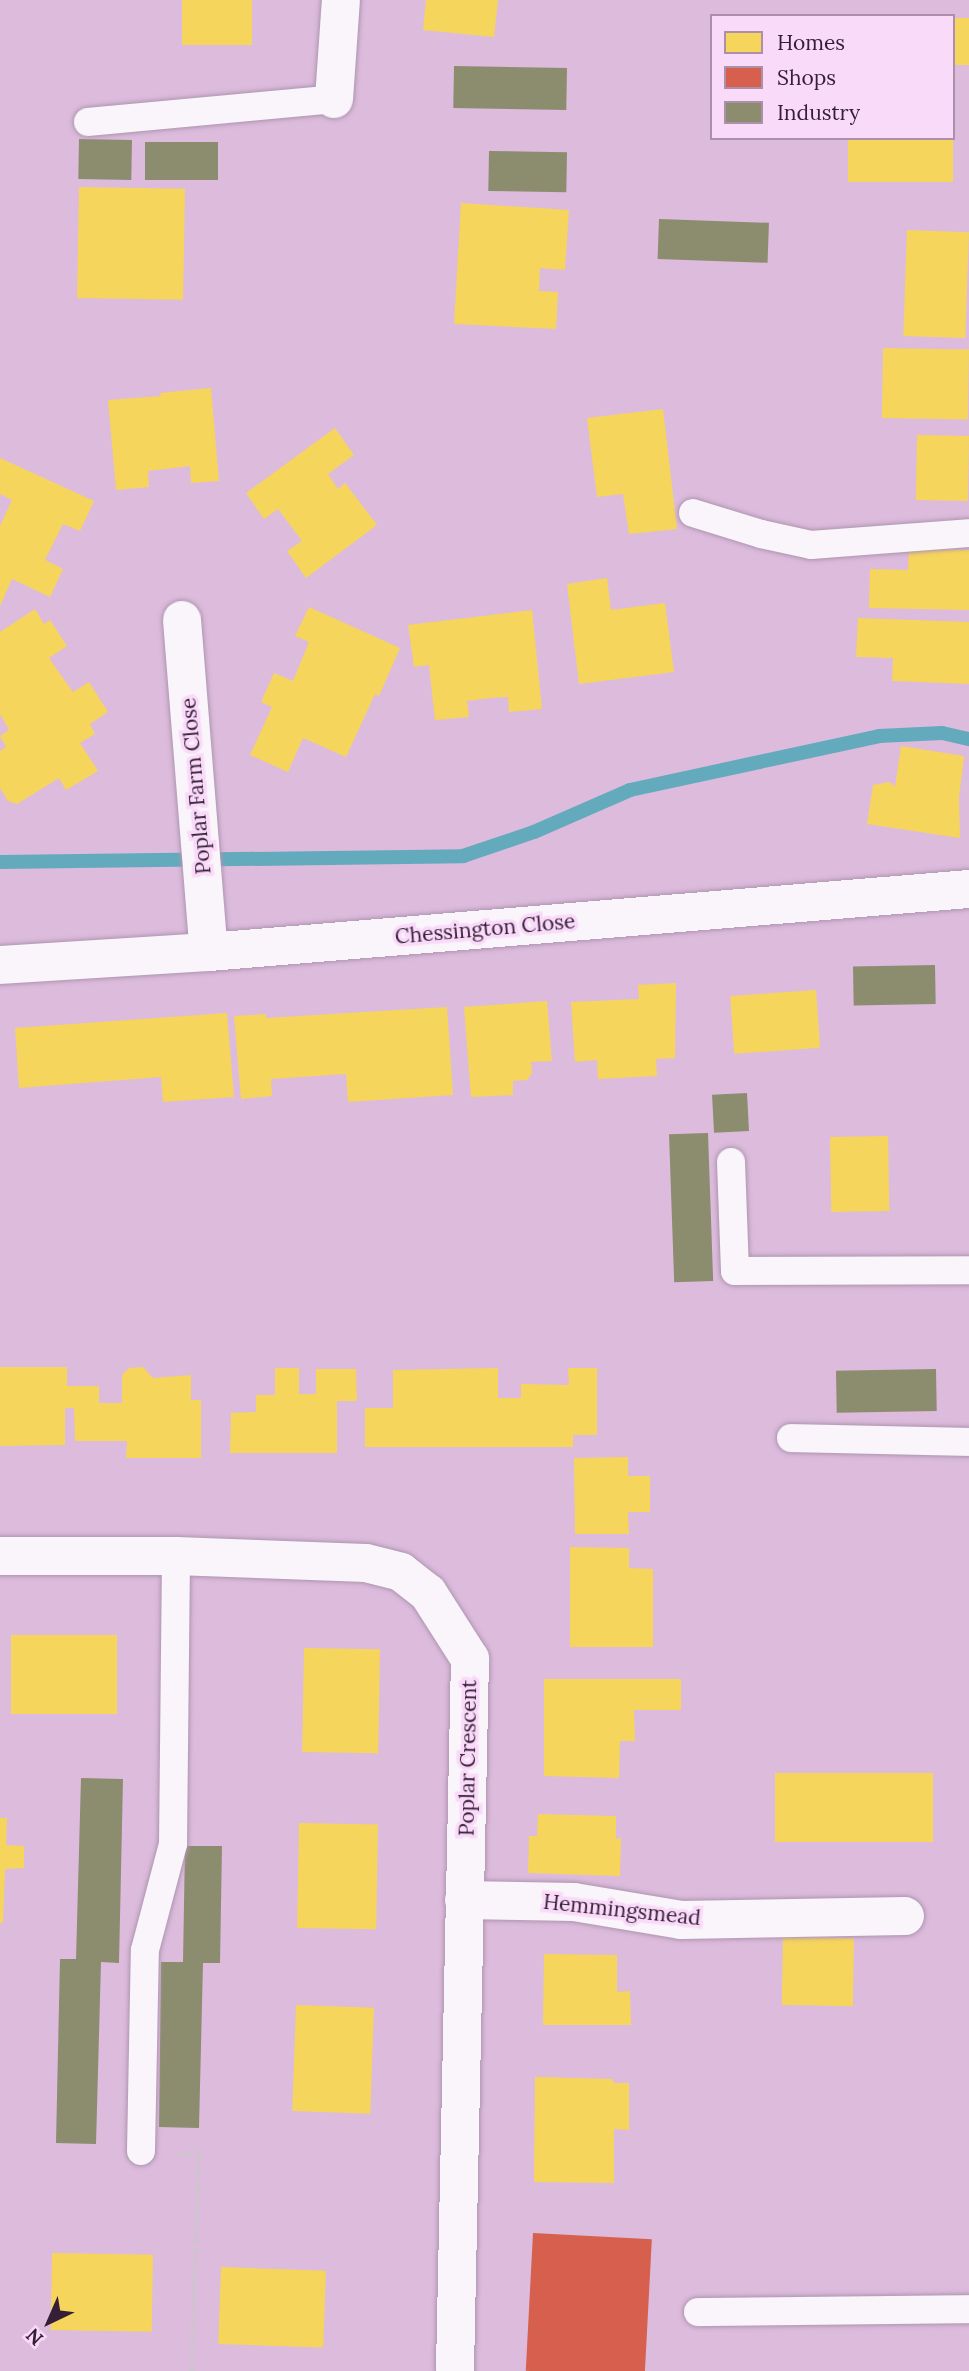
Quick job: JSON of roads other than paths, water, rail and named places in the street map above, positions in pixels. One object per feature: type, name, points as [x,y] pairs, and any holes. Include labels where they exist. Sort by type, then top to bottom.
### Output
[{"type":"street","points":[[334,99],[341,0]]},
{"type":"street","name":"Poplar Farm Close","points":[[182,620],[209,952]]},
{"type":"street","name":"Chessington Close","points":[[0,965],[209,952],[969,889]]},
{"type":"street","name":"Poplar Crescent","points":[[0,1556],[176,1556],[366,1563],[401,1572],[428,1593],[470,1659],[455,2371]]},
{"type":"street","name":"Hemmingsmead","points":[[464,1900],[574,1902],[681,1920],[905,1916]]},
{"type":"lane","points":[[88,122],[334,99]]},
{"type":"lane","points":[[693,513],[761,534],[811,545],[969,533]]},
{"type":"lane","points":[[732,1162],[735,1271],[969,1270]]},
{"type":"lane","points":[[791,1438],[969,1442]]},
{"type":"lane","points":[[141,2151],[145,1950],[173,1844],[176,1556]]},
{"type":"lane","points":[[698,2312],[969,2309]]},
{"type":"waterway","points":[[0,862],[463,856],[534,832],[630,790],[879,736],[942,733],[969,739]]}]
